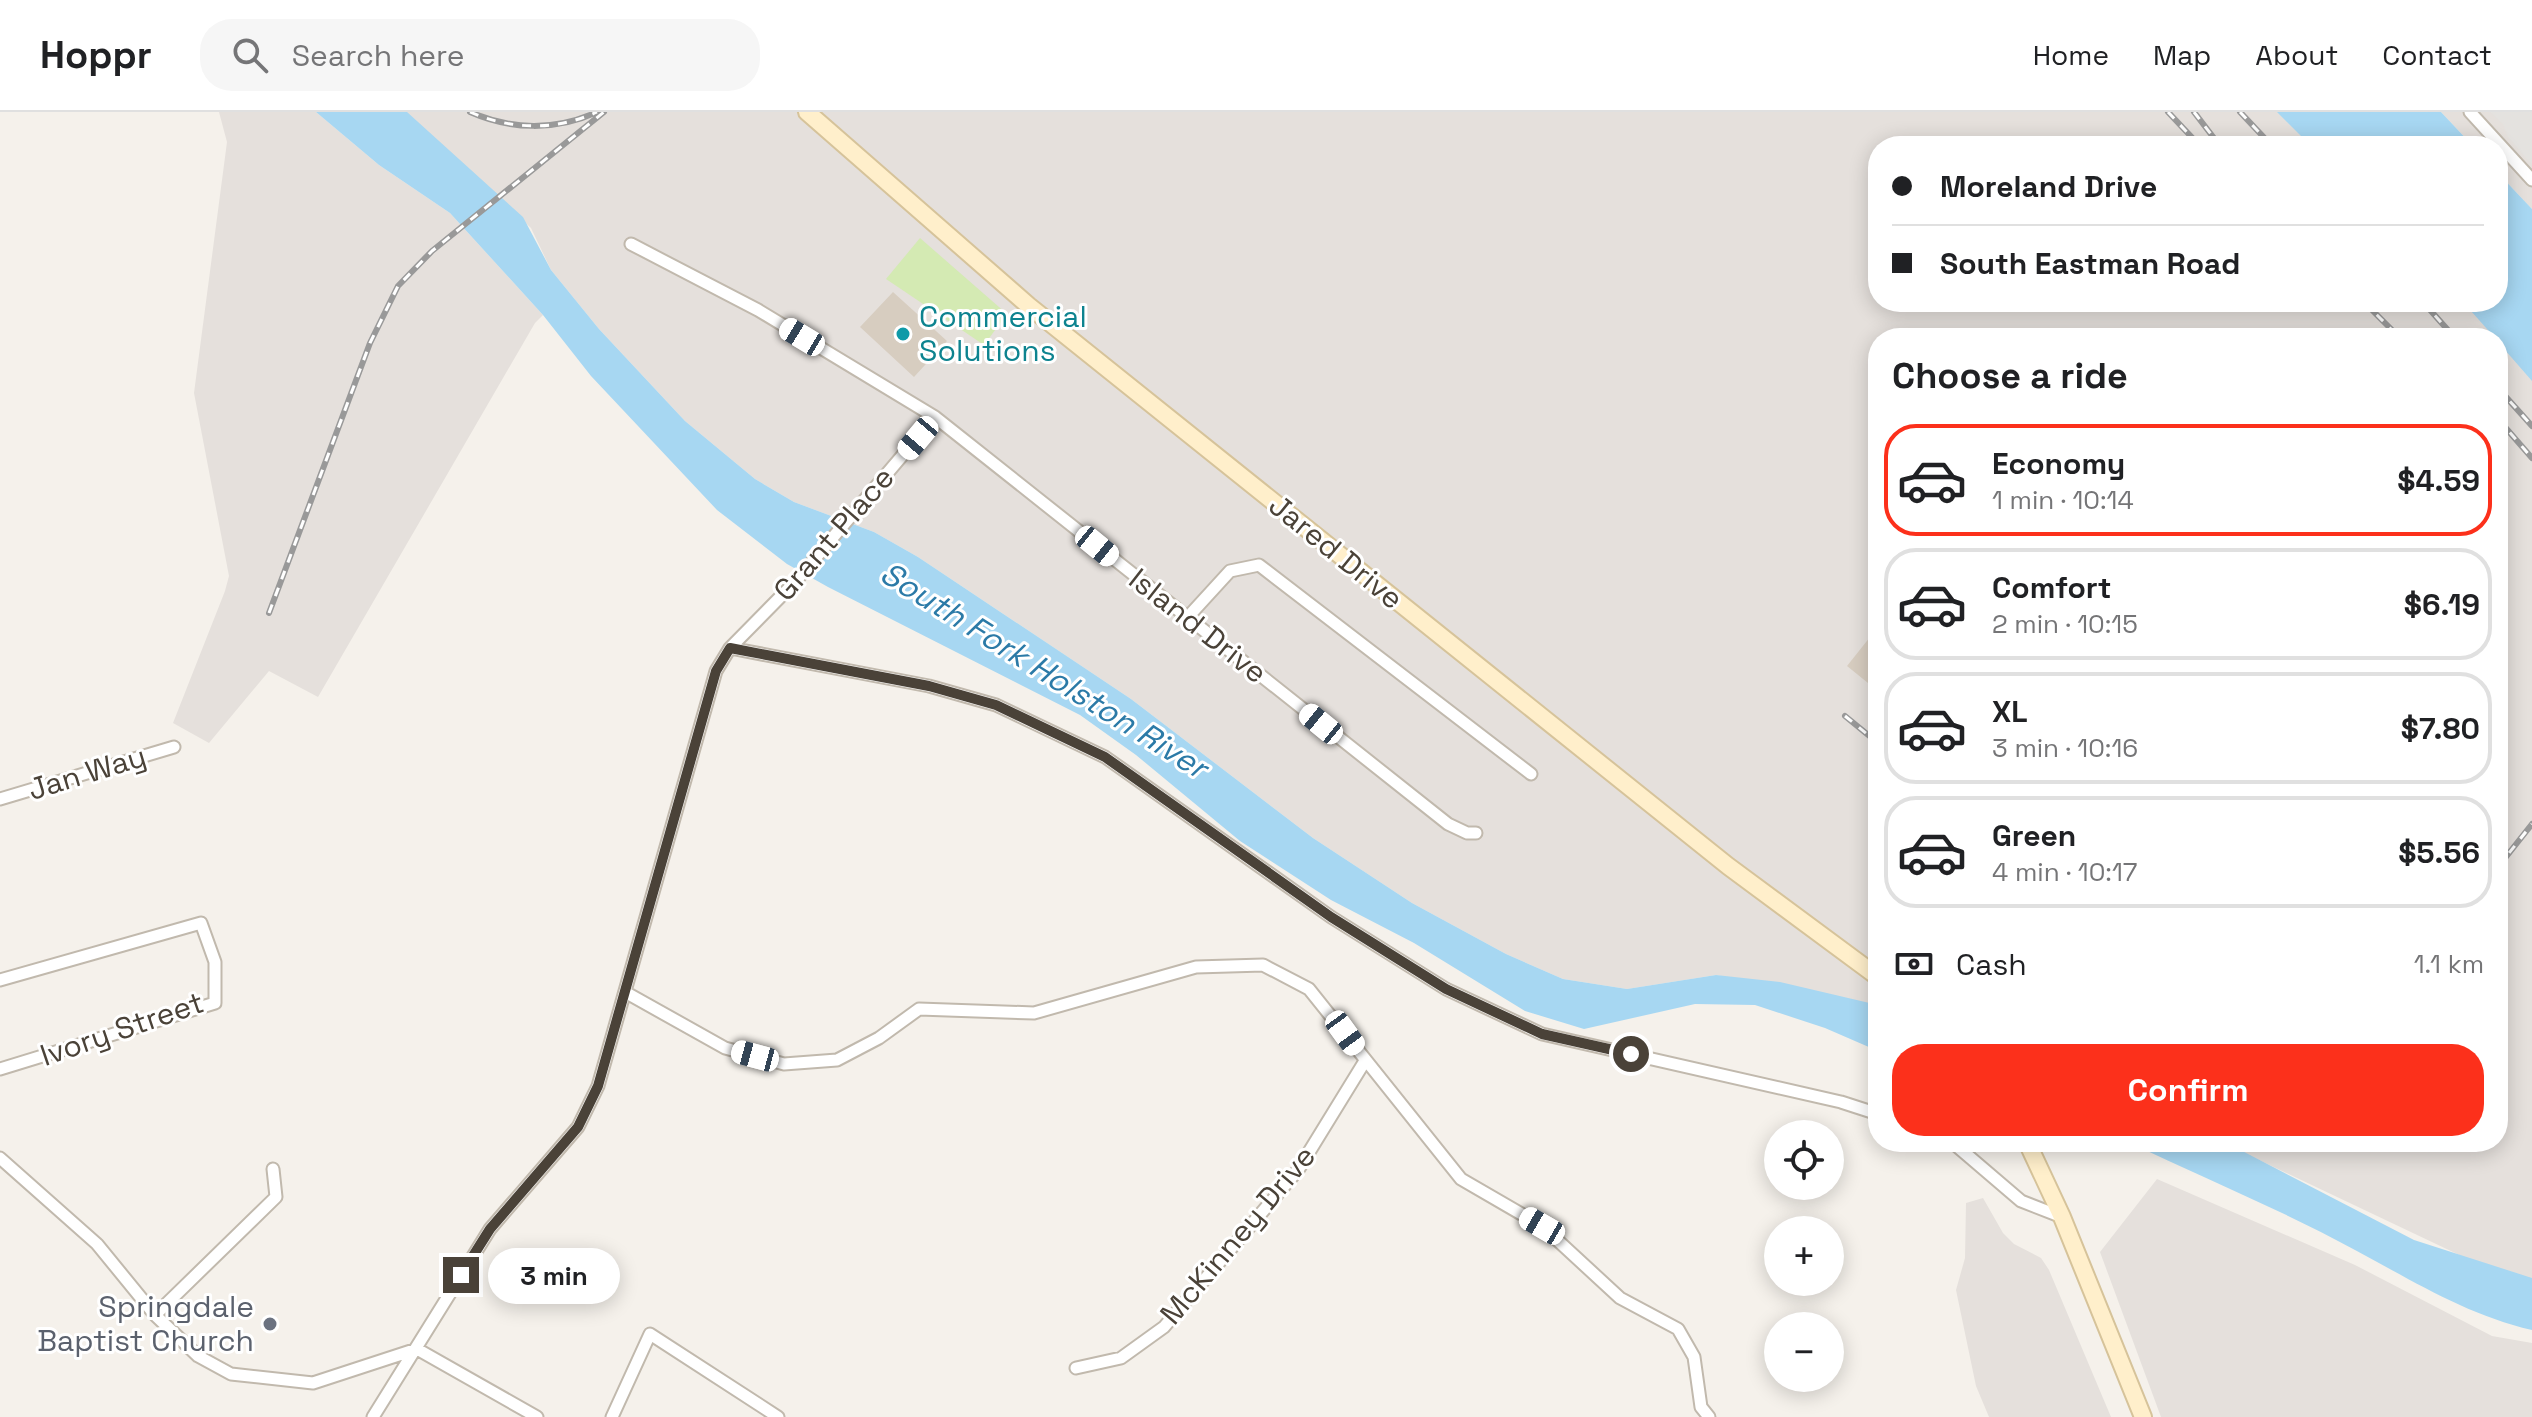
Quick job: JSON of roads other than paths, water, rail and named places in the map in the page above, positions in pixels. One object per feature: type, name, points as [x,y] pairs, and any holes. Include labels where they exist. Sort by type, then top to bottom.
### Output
[{"type":"main road","name":"Jared Drive","points":[[807,112],[1029,306],[1728,866],[1868,970]]},
{"type":"main road","points":[[2032,1152],[2062,1217],[2143,1417]]},
{"type":"street","points":[[2470,112],[2492,136]]},
{"type":"street","points":[[2508,154],[2532,180]]},
{"type":"street","name":"Island Drive","points":[[631,244],[758,310],[935,417],[1448,824],[1458,830],[1476,833]]},
{"type":"street","name":"Grant Place","points":[[375,1416],[490,1229],[578,1127],[598,1086],[716,671],[730,648],[803,573],[935,417]]},
{"type":"street","points":[[1187,618],[1230,571],[1259,565],[1531,774]]},
{"type":"street","points":[[730,648],[929,686],[983,701],[1105,757],[1331,917],[1446,989],[1542,1034],[1868,1111]]},
{"type":"street","name":"Jan Way","points":[[0,799],[174,747]]},
{"type":"street","name":"Ivory Street","points":[[0,980],[201,923],[215,962],[215,1003],[0,1069]]},
{"type":"street","points":[[625,992],[725,1048],[784,1064],[837,1060],[879,1038],[919,1009],[1034,1013],[1196,967],[1263,965],[1309,989],[1461,1179],[1542,1226],[1620,1298],[1678,1329],[1694,1357],[1701,1407],[1709,1417]]},
{"type":"street","name":"McKinney Drive","points":[[1076,1368],[1121,1358],[1164,1327],[1298,1170],[1365,1061]]},
{"type":"street","points":[[1964,1152],[2021,1201],[2062,1217]]},
{"type":"street","points":[[0,1158],[97,1244],[155,1315],[198,1356],[231,1374],[313,1383],[417,1349],[537,1417]]},
{"type":"street","points":[[155,1315],[276,1197],[273,1169]]},
{"type":"street","points":[[612,1417],[650,1334],[778,1417]]},
{"type":"water","name":"South Fork Holston River","points":[[316,112],[407,112],[523,217],[551,270],[599,329],[685,421],[755,479],[794,502],[874,532],[918,557],[1131,699],[1313,838],[1412,903],[1506,954],[1563,979],[1627,989],[1716,975],[1780,982],[1868,1003],[1868,1047],[1825,1028],[1755,1005],[1695,1004],[1584,1029],[1525,1011],[1414,943],[1331,900],[1240,841],[1136,755],[1080,715],[787,564],[717,510],[591,376],[543,315],[450,213],[379,165]]},
{"type":"water","points":[[2277,112],[2441,112],[2464,136],[2301,136]]},
{"type":"water","points":[[2508,184],[2532,209],[2532,381],[2508,353],[2508,328],[2486,328],[2472,312],[2508,312]]},
{"type":"water","points":[[2150,1152],[2244,1152],[2414,1240],[2532,1278],[2532,1330],[2463,1306],[2299,1221]]},
{"type":"railway","points":[[470,112],[501,122],[534,126],[566,123],[597,112]]},
{"type":"railway","points":[[269,613],[370,343],[398,286],[432,251],[604,112]]},
{"type":"railway","points":[[2168,112],[2191,136]]},
{"type":"railway","points":[[2194,112],[2212,136]]},
{"type":"railway","points":[[2240,112],[2263,136]]},
{"type":"railway","points":[[2374,312],[2390,328]]},
{"type":"railway","points":[[2432,312],[2446,328]]},
{"type":"railway","points":[[2508,399],[2532,426]]},
{"type":"railway","points":[[2508,430],[2532,458]]},
{"type":"railway","points":[[1845,716],[1868,735]]},
{"type":"railway","points":[[2508,854],[2532,824]]},
{"type":"place","name":"Commercial Solutions","points":[[903,334]]},
{"type":"place","name":"Springdale Baptist Church","points":[[270,1324]]}]
